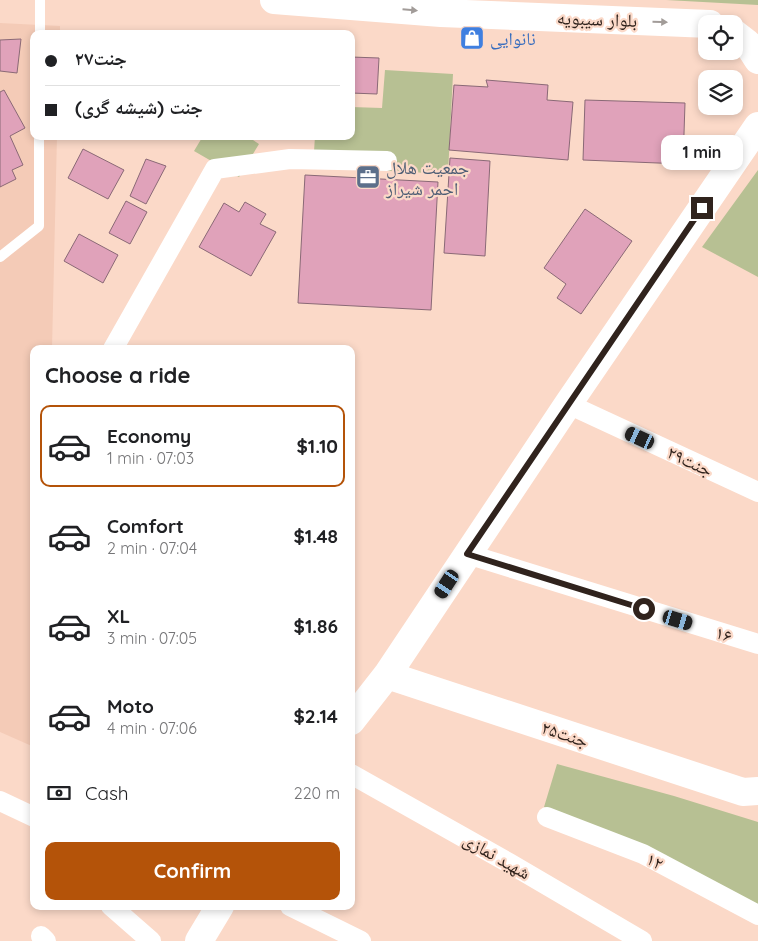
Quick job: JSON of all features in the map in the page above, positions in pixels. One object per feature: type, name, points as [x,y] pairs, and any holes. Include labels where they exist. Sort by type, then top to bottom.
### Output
[{"type":"street","name":"بلوار سیبویه","points":[[274,0],[441,13],[698,24]]},
{"type":"street","points":[[743,25],[758,26]]},
{"type":"street","points":[[743,40],[758,60]]},
{"type":"street","points":[[355,716],[387,675],[568,404],[758,126]]},
{"type":"street","points":[[115,345],[215,169],[290,159],[387,161]]},
{"type":"street","name":"جنت۲۹","points":[[568,404],[758,492]]},
{"type":"street","name":"۱۶","points":[[467,554],[758,644]]},
{"type":"street","name":"جنت۲۵","points":[[387,675],[753,796]]},
{"type":"street","name":"شهید نمازی","points":[[355,776],[509,862],[642,941]]},
{"type":"street","points":[[0,801],[30,815]]},
{"type":"street","name":"۱۲","points":[[546,817],[643,854],[758,916]]},
{"type":"street","points":[[116,910],[151,941]]},
{"type":"street","points":[[199,941],[218,910]]},
{"type":"street","points":[[298,910],[361,941]]},
{"type":"lane","points":[[40,0],[40,30]]},
{"type":"lane","points":[[0,257],[39,226],[39,140]]},
{"type":"shaded area","points":[[0,23],[60,26],[60,30],[30,30],[30,140],[57,140],[52,345],[30,345],[30,745],[0,732]]},
{"type":"green space","points":[[666,0],[758,0],[758,5]]},
{"type":"green space","points":[[385,70],[453,74],[448,174],[313,167],[315,140],[355,140],[355,107],[382,108]]},
{"type":"green space","points":[[201,140],[253,140],[259,144],[239,177],[194,151]]},
{"type":"green space","points":[[758,170],[758,277],[702,247]]},
{"type":"green space","points":[[557,764],[674,796],[758,822],[758,907],[684,866],[544,807]]},
{"type":"building","points":[[21,39],[17,73],[0,71],[0,40]]},
{"type":"building","points":[[355,57],[379,58],[377,94],[355,93]]},
{"type":"building","points":[[486,80],[548,85],[547,100],[573,102],[568,160],[449,150],[454,85],[488,87]]},
{"type":"building","points":[[4,90],[25,128],[10,136],[23,165],[12,170],[16,179],[0,187],[0,92]]},
{"type":"building","points":[[585,100],[685,103],[683,164],[583,160]]},
{"type":"building","points":[[83,149],[124,170],[108,199],[68,178]]},
{"type":"building","points":[[450,158],[490,161],[485,256],[444,253]]},
{"type":"building","points":[[146,159],[166,166],[146,204],[130,196]]},
{"type":"building","points":[[305,175],[438,182],[431,310],[298,303]]},
{"type":"building","points":[[126,201],[147,212],[130,244],[109,233]]},
{"type":"building","points":[[245,202],[266,214],[260,224],[276,232],[251,276],[199,247],[224,203],[239,212]]},
{"type":"building","points":[[585,209],[632,241],[581,314],[557,298],[566,284],[544,268]]},
{"type":"building","points":[[79,234],[118,255],[103,283],[64,261]]},
{"type":"place","name":"نانوایی","points":[[472,38]]},
{"type":"place","name":"جمعیت هلال احمر شیراز","points":[[368,177]]},
{"type":"route","points":[[644,609],[467,554],[702,208]]}]
